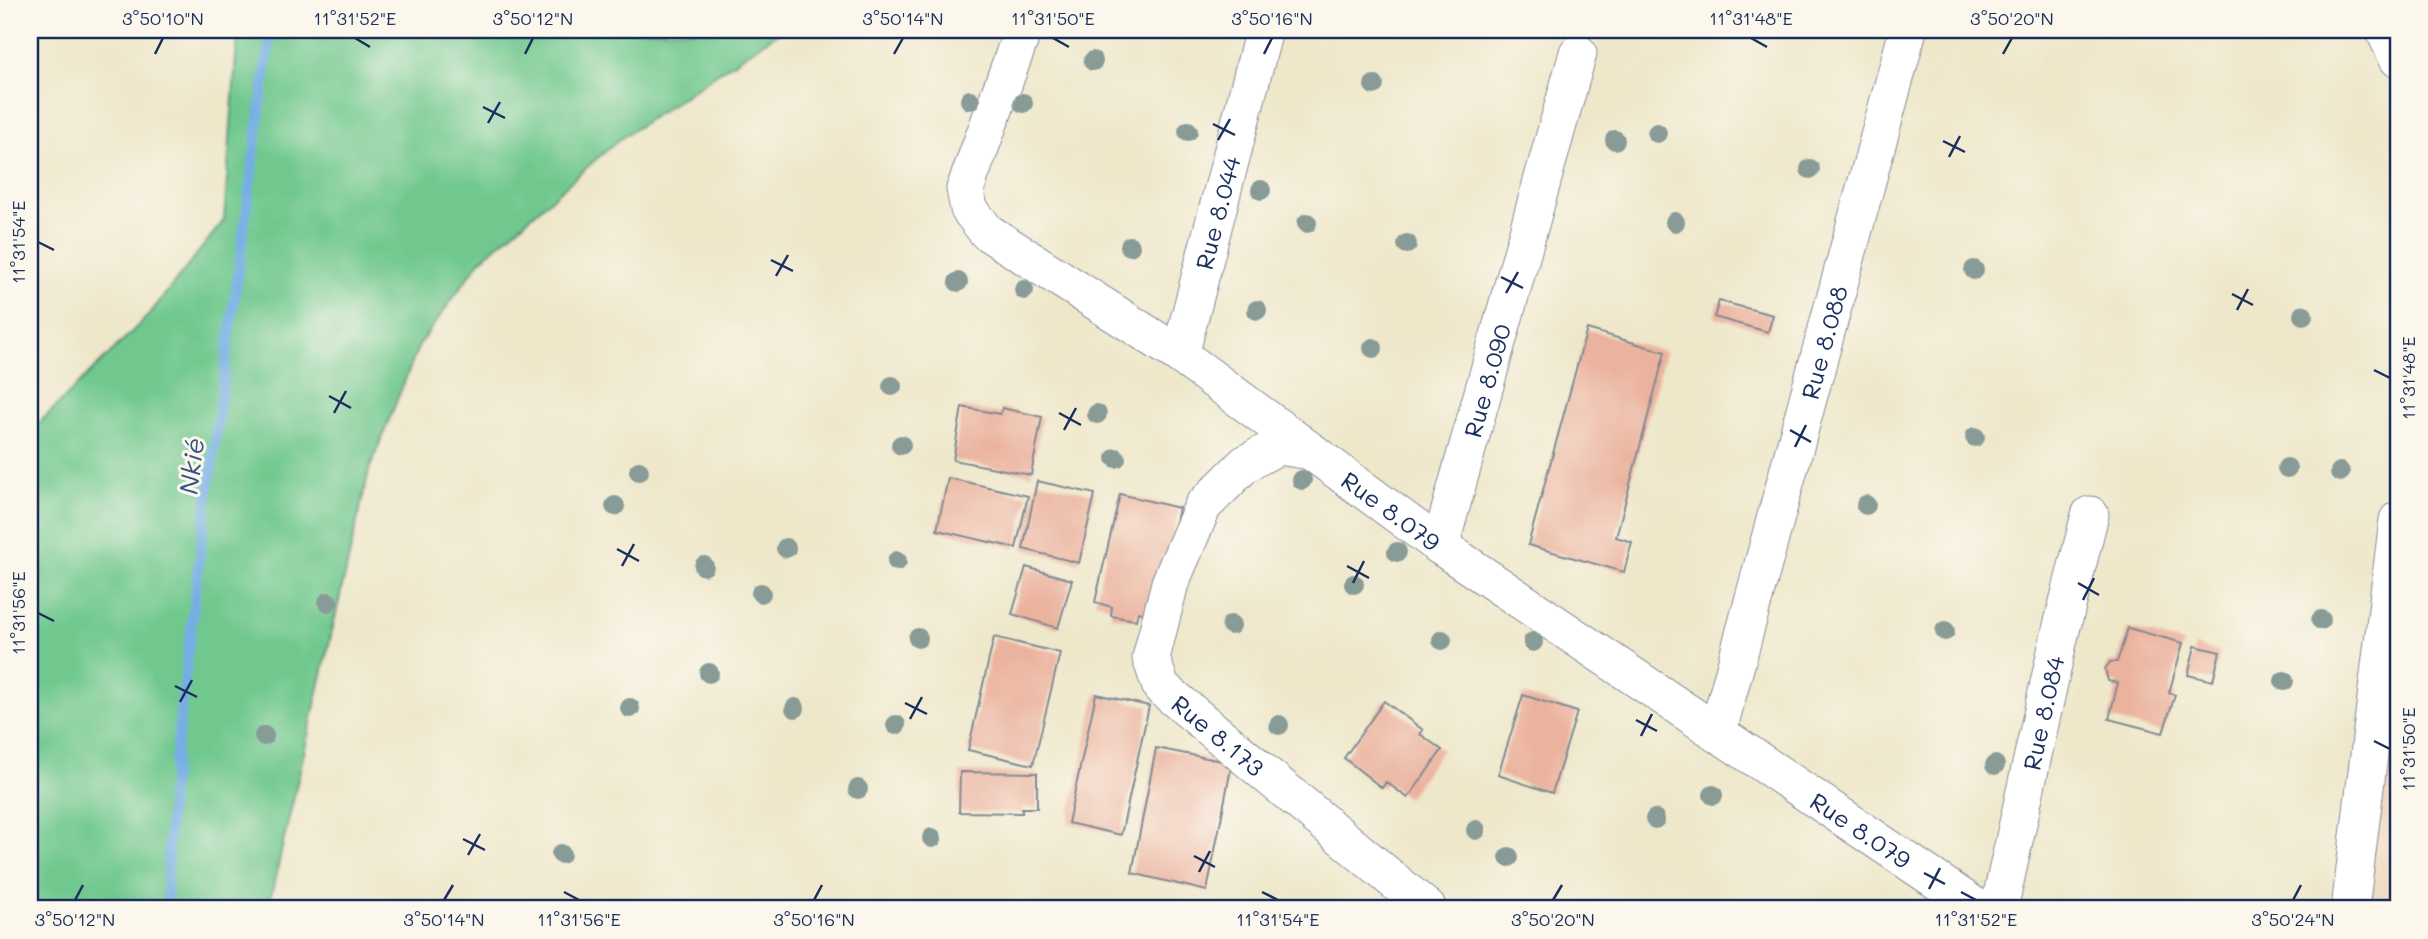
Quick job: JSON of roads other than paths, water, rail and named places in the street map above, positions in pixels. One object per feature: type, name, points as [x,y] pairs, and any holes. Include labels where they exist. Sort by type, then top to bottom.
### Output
[{"type":"street","name":"Rue 8.079","points":[[1023,30],[965,189],[969,209],[987,232],[1180,355],[1440,546],[1979,909]]},
{"type":"street","name":"Rue 8.044","points":[[1180,355],[1264,30]]},
{"type":"street","name":"Rue 8.088","points":[[1717,734],[1908,30]]},
{"type":"street","points":[[2384,30],[2398,60]]},
{"type":"street","name":"Rue 8.090","points":[[1440,546],[1577,53]]},
{"type":"street","name":"Rue 8.173","points":[[1311,450],[1278,446],[1245,464],[1203,506],[1170,583],[1152,658],[1161,687],[1427,909]]},
{"type":"street","name":"Rue 8.084","points":[[1999,909],[2059,638],[2090,515]]},
{"type":"street","points":[[2350,909],[2398,520]]},
{"type":"waterway","name":"Nkié","points":[[166,909],[170,801],[201,545],[271,30]]}]
